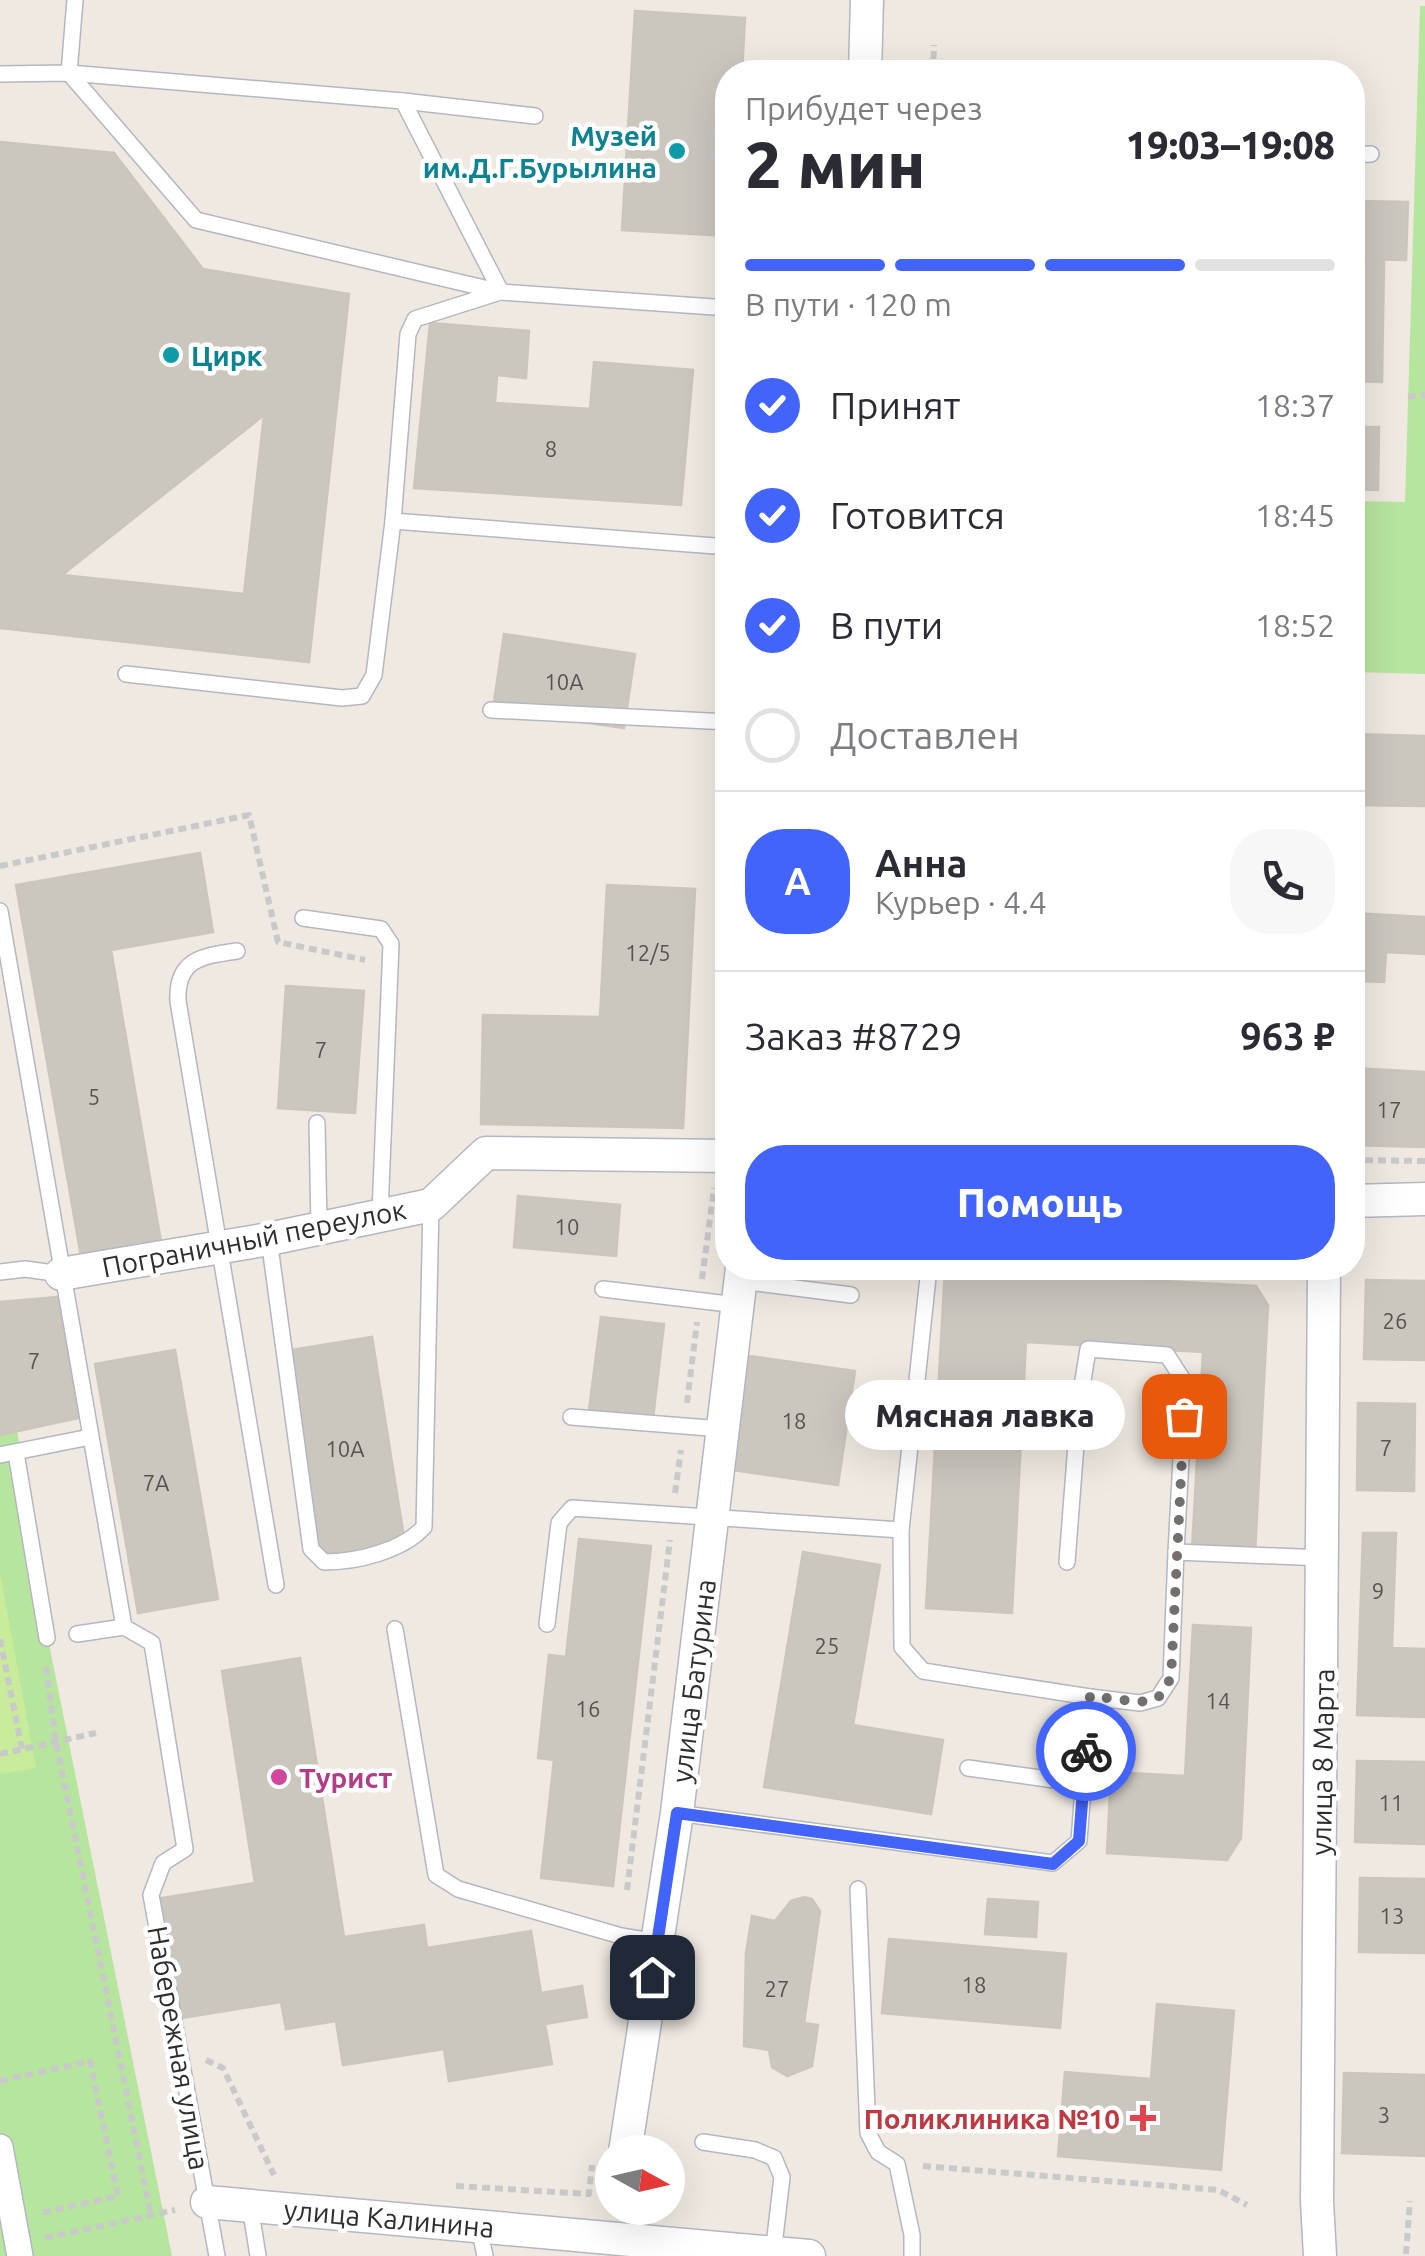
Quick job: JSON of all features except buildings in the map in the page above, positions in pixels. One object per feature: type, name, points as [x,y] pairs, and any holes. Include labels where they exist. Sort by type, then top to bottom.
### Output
[{"type":"street","points":[[865,60],[867,0]]},
{"type":"street","name":"Пограничный переулок","points":[[61,1274],[269,1240],[380,1212],[431,1205],[486,1153],[715,1156]]},
{"type":"street","points":[[1365,1201],[1425,1200]]},
{"type":"street","name":"улица 8 Марта","points":[[1320,2256],[1317,2201],[1324,1280]]},
{"type":"street","name":"улица Батурина","points":[[614,2135],[657,1942],[677,1813],[740,1285]]},
{"type":"street","points":[[0,2147],[19,2250]]},
{"type":"street","name":"улица Калинина","points":[[208,2202],[482,2242],[595,2225]]},
{"type":"street","name":"улица Калинина","points":[[630,2225],[773,2254],[809,2256]]},
{"type":"lane","points":[[74,0],[69,73],[196,220],[501,292],[715,307]]},
{"type":"lane","points":[[0,74],[69,73],[536,116]]},
{"type":"lane","points":[[403,101],[501,292]]},
{"type":"lane","points":[[1365,154],[1371,154]]},
{"type":"lane","points":[[126,674],[342,698],[362,696],[374,675],[393,522],[408,334],[415,319],[501,292]]},
{"type":"lane","points":[[393,522],[715,546]]},
{"type":"lane","points":[[491,710],[715,721]]},
{"type":"lane","points":[[0,912],[124,1627],[76,1634]]},
{"type":"lane","points":[[303,918],[381,929],[391,944],[380,1212]]},
{"type":"lane","points":[[238,951],[197,957],[183,969],[177,982],[217,1249],[276,1585]]},
{"type":"lane","points":[[317,1123],[320,1226]]},
{"type":"lane","points":[[269,1240],[311,1549],[324,1562],[340,1562],[410,1542],[424,1526],[431,1205]]},
{"type":"lane","points":[[0,1272],[25,1269],[61,1274]]},
{"type":"lane","points":[[928,1280],[901,1530],[902,1648],[923,1671],[1140,1702],[1158,1698],[1171,1678],[1186,1382],[1167,1355],[1088,1349],[1079,1405],[1067,1562]]},
{"type":"lane","points":[[603,1289],[700,1300],[740,1285],[851,1296]]},
{"type":"lane","points":[[570,1418],[722,1429]]},
{"type":"lane","points":[[47,1638],[8,1454],[90,1438]]},
{"type":"lane","points":[[547,1624],[559,1523],[572,1508],[712,1514],[901,1530]]},
{"type":"lane","points":[[1176,1552],[1324,1558]]},
{"type":"lane","name":"Набережная улица","points":[[124,1627],[152,1643],[185,1849],[163,1863],[151,1895],[216,2256]]},
{"type":"lane","points":[[394,1628],[436,1875],[458,1888],[621,1936],[657,1942]]},
{"type":"lane","points":[[677,1813],[1053,1864],[1079,1841],[1090,1696]]},
{"type":"lane","points":[[968,1768],[1083,1784]]},
{"type":"lane","points":[[858,1889],[868,2133],[878,2152],[897,2164],[912,2256]]},
{"type":"lane","points":[[703,2142],[755,2150],[774,2158],[782,2176],[773,2254]]},
{"type":"lane","points":[[250,2206],[258,2256]]},
{"type":"path","points":[[933,60],[934,45]]},
{"type":"path","points":[[715,127],[715,160]]},
{"type":"path","points":[[1408,398],[1425,395]]},
{"type":"path","points":[[0,866],[249,814],[278,942],[393,966]]},
{"type":"path","points":[[1365,1160],[1425,1161]]},
{"type":"path","points":[[621,1936],[715,1202]]},
{"type":"path","points":[[0,1639],[22,1749]]},
{"type":"path","points":[[46,1667],[56,1742],[151,2215]]},
{"type":"path","points":[[0,1754],[96,1733]]},
{"type":"path","points":[[195,2054],[223,2068],[275,2176],[294,2177]]},
{"type":"path","points":[[0,2081],[90,2061],[118,2196],[30,2215],[19,2250]]},
{"type":"path","points":[[897,2164],[1218,2190],[1248,2204]]},
{"type":"path","points":[[452,2186],[589,2194],[595,2183]]},
{"type":"path","points":[[1406,2254],[1410,2201]]},
{"type":"path","points":[[19,2250],[208,2202]]},
{"type":"green space","points":[[1420,6],[1425,6],[1425,674],[1365,672],[1365,501],[1405,502]]},
{"type":"green space","points":[[0,1315],[49,1644],[172,2256],[0,2256]]},
{"type":"green space","points":[[0,1573],[36,1768],[0,1774]]},
{"type":"way so far","points":[[1086,1751],[1090,1696],[1140,1702],[1158,1698],[1171,1678],[1184,1416]]},
{"type":"place","name":"Музей им.Д.Г.Бурылина","points":[[677,151]]},
{"type":"place","name":"Цирк","points":[[171,355]]},
{"type":"place","name":"Мясная лавка","points":[[1184,1416]]},
{"type":"place","name":"Турист","points":[[279,1777]]},
{"type":"place","name":"Поликлиника №10","points":[[1143,2118]]},
{"type":"route","points":[[652,1977],[677,1813],[1053,1864],[1079,1841],[1086,1751]]}]
